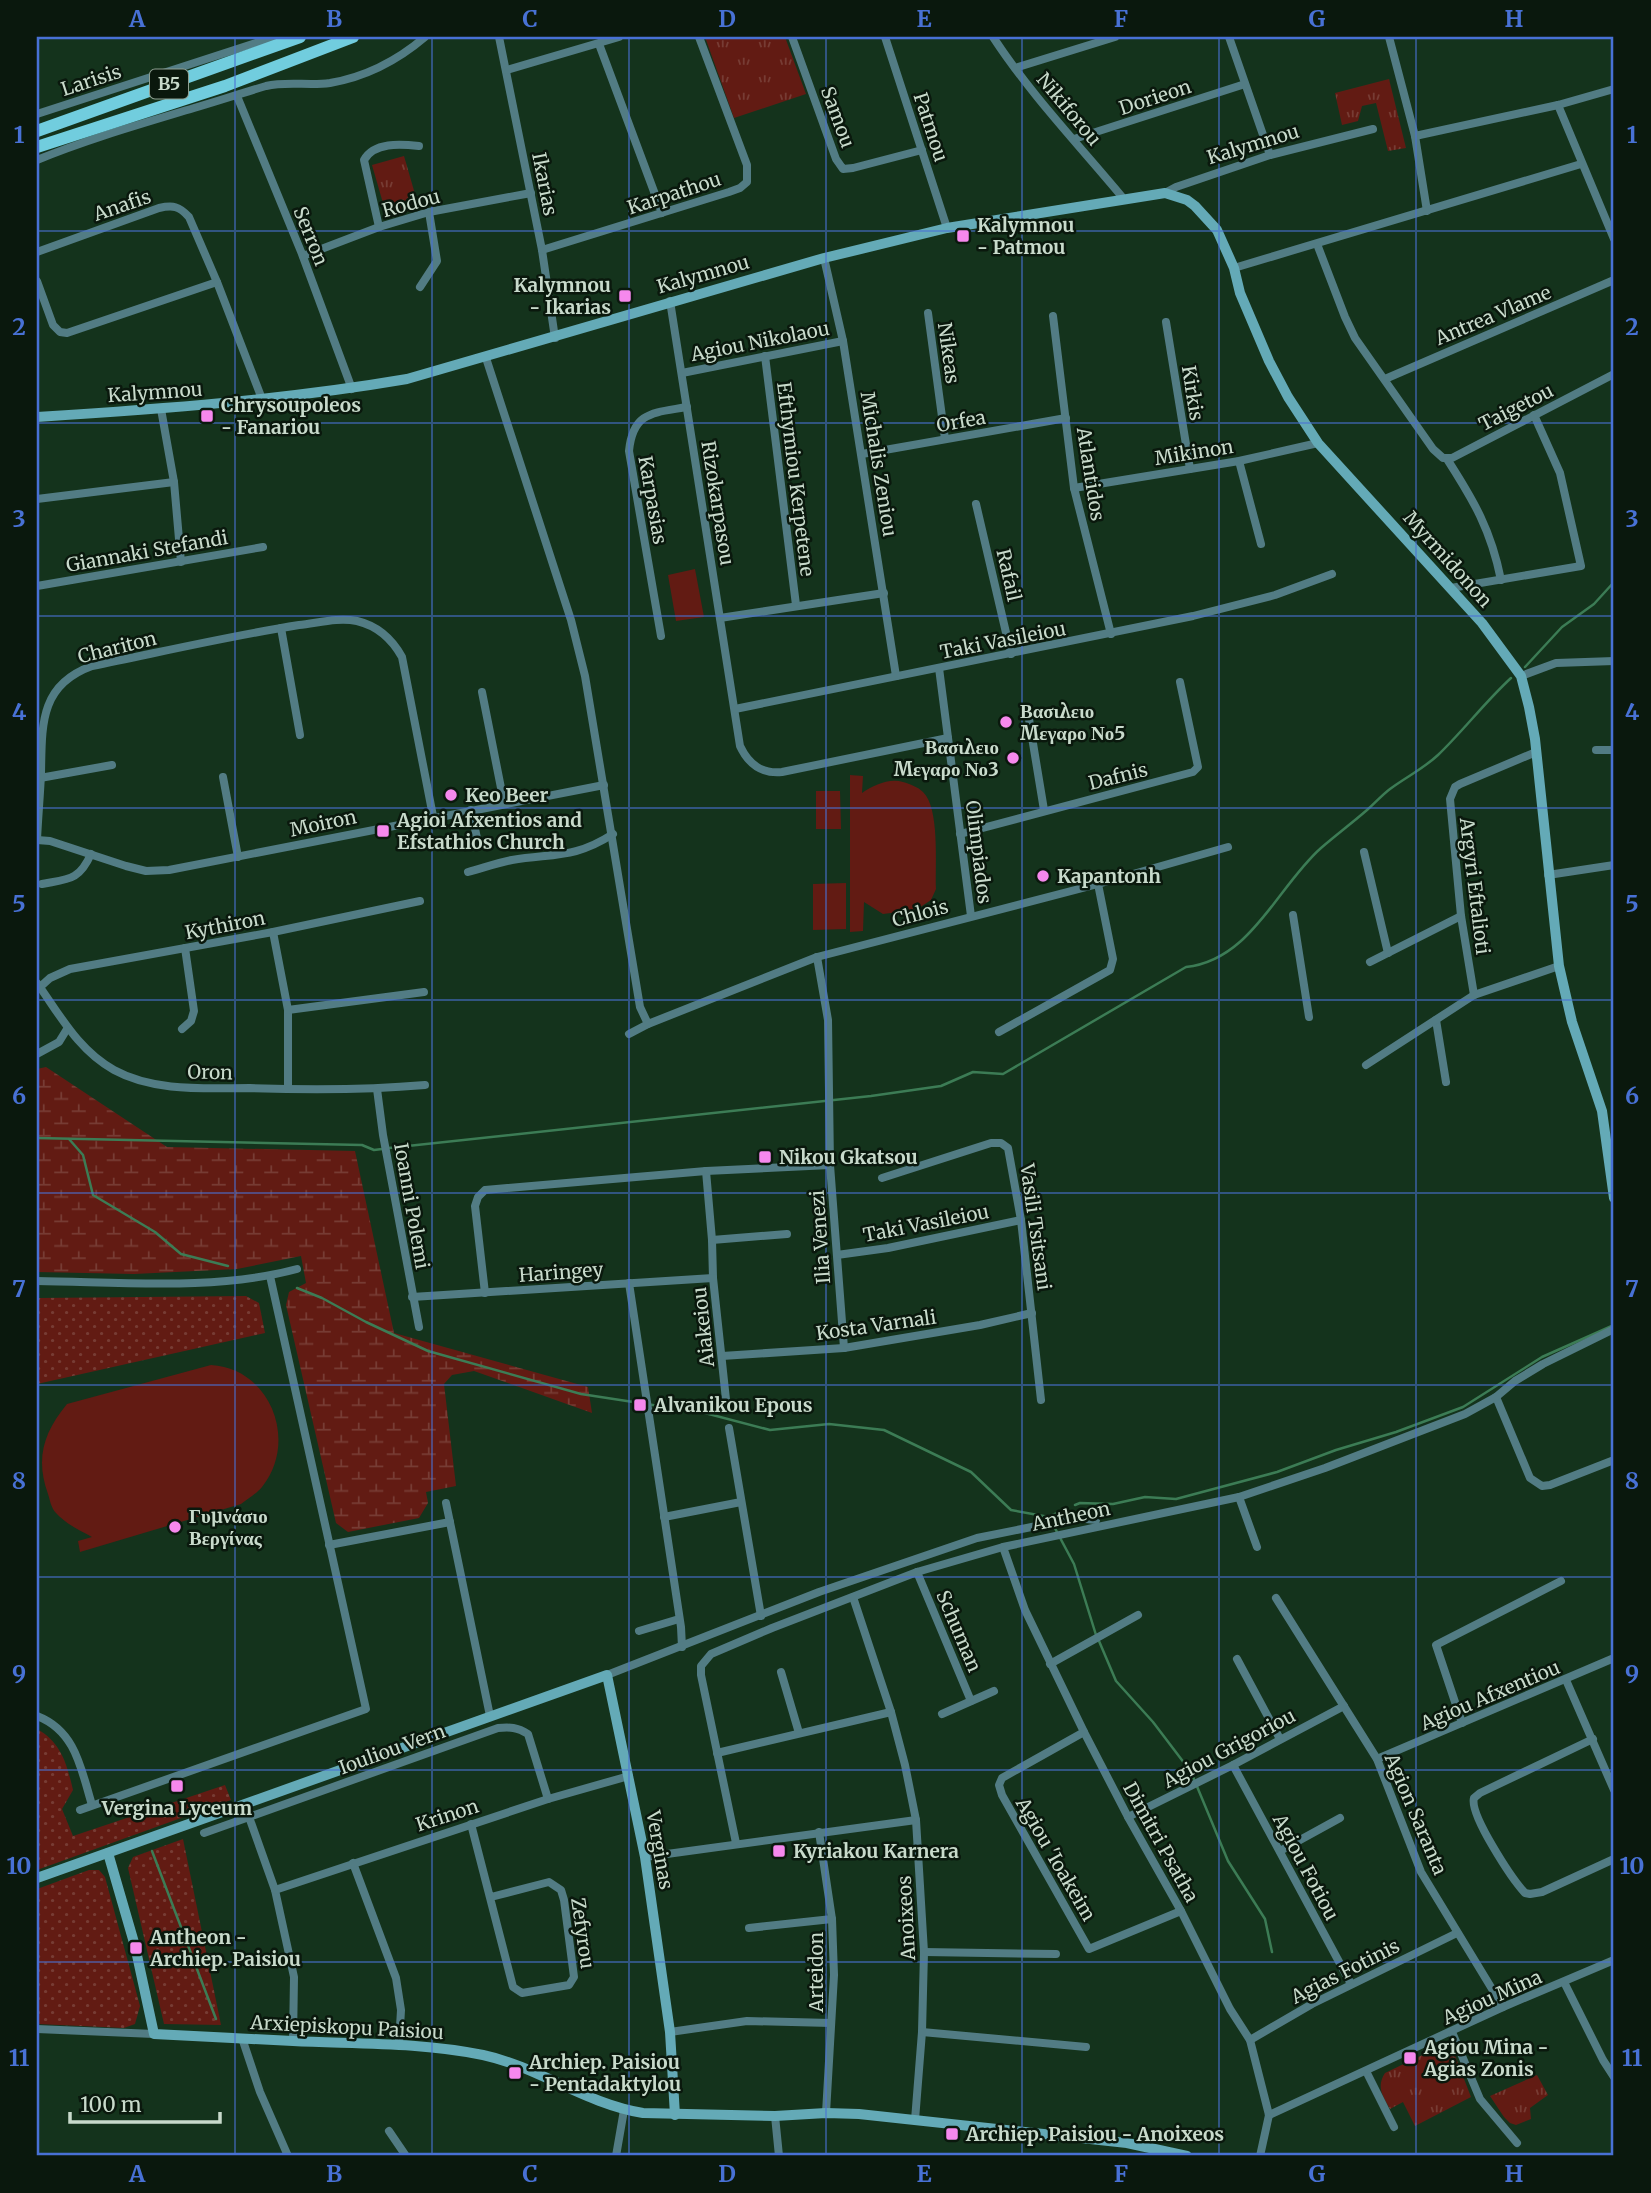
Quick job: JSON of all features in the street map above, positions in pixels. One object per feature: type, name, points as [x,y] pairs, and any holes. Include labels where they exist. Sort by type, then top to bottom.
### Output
[{"type":"main road","name":"B5","points":[[37,131],[300,37]]},
{"type":"main road","name":"B5","points":[[37,148],[225,86],[353,37]]},
{"type":"street","name":"Larisis","points":[[37,114],[250,41],[274,37]]},
{"type":"street","points":[[37,160],[132,126],[268,86],[328,83],[365,73],[397,58],[425,37]]},
{"type":"street","name":"Ikarias","points":[[499,37],[531,193],[555,338]]},
{"type":"street","points":[[507,70],[619,37]]},
{"type":"street","name":"Karpathou","points":[[541,250],[740,188],[747,182],[747,165],[699,37]]},
{"type":"street","name":"Samou","points":[[792,37],[842,169],[922,150]]},
{"type":"street","name":"Patmou","points":[[885,37],[947,228]]},
{"type":"street","name":"Nikiforou","points":[[993,37],[1043,106],[1123,198]]},
{"type":"street","points":[[1015,68],[1115,37]]},
{"type":"street","points":[[1229,37],[1270,155]]},
{"type":"street","points":[[1389,37],[1415,136],[1427,211]]},
{"type":"street","points":[[599,44],[662,213]]},
{"type":"street","name":"Dorieon","points":[[1074,139],[1245,84]]},
{"type":"street","points":[[1415,136],[1558,106],[1614,89]]},
{"type":"street","name":"Serron","points":[[237,96],[303,256],[352,389]]},
{"type":"street","points":[[1558,106],[1614,239]]},
{"type":"street","name":"Kalymnou","points":[[37,417],[160,410],[352,389],[407,380],[824,258],[947,228],[1165,193],[1270,155],[1373,129]]},
{"type":"street","points":[[379,227],[364,160],[368,153],[375,149],[402,144],[419,146]]},
{"type":"street","points":[[1234,268],[1581,164]]},
{"type":"street","name":"Rodou","points":[[303,256],[379,227],[429,212],[531,193]]},
{"type":"street","name":"Myrmidonon","points":[[1165,193],[1187,200],[1204,214],[1217,230],[1269,360],[1288,397],[1318,443],[1482,622],[1521,676],[1530,707],[1536,752],[1559,966],[1569,1011],[1602,1111],[1614,1198]]},
{"type":"street","name":"Anafis","points":[[37,252],[159,208],[172,205],[181,209],[188,217],[217,282],[262,399]]},
{"type":"street","points":[[420,287],[437,261],[429,212]]},
{"type":"street","points":[[1317,244],[1355,338],[1438,456],[1447,459],[1474,501],[1495,549],[1501,580]]},
{"type":"street","name":"Michalis Zeniou","points":[[824,258],[843,341],[896,676]]},
{"type":"street","name":"Antrea Vlame","points":[[1385,379],[1614,280]]},
{"type":"street","points":[[37,281],[53,325],[60,332],[67,333],[217,282]]},
{"type":"street","name":"Rizokarpasou","points":[[670,301],[742,752],[754,766],[766,772],[782,772],[948,738]]},
{"type":"street","name":"Nikeas","points":[[928,313],[946,439]]},
{"type":"street","name":"Atlantidos","points":[[1052,316],[1074,488],[1111,634]]},
{"type":"street","name":"Kirkis","points":[[1166,322],[1190,469]]},
{"type":"street","name":"Agiou Nikolaou","points":[[682,373],[843,341]]},
{"type":"street","name":"Efthymiou Kerpetene","points":[[765,356],[796,605]]},
{"type":"street","points":[[486,358],[571,620],[587,687],[640,1007],[648,1024]]},
{"type":"street","name":"Taigetou","points":[[1447,459],[1614,374]]},
{"type":"street","name":"Karpasias","points":[[661,636],[629,451],[630,435],[636,423],[643,418],[687,407]]},
{"type":"street","points":[[160,410],[174,482],[181,562]]},
{"type":"street","points":[[1451,589],[1581,566],[1560,473],[1534,415]]},
{"type":"street","name":"Orfea","points":[[862,454],[1066,418]]},
{"type":"street","name":"Mikinon","points":[[1074,488],[1239,461],[1318,443]]},
{"type":"street","points":[[1239,461],[1261,544]]},
{"type":"street","points":[[37,499],[174,482]]},
{"type":"street","name":"Rafail","points":[[976,504],[1011,654]]},
{"type":"street","name":"Giannaki Stefandi","points":[[37,586],[263,547]]},
{"type":"street","name":"Taki Vasileiou","points":[[735,709],[1111,634],[1275,595],[1332,574]]},
{"type":"street","points":[[720,618],[884,593]]},
{"type":"street","name":"Chariton","points":[[37,840],[44,717],[56,689],[75,672],[92,666],[281,628],[348,620],[369,625],[392,642],[405,667],[433,817]]},
{"type":"street","points":[[281,628],[300,735]]},
{"type":"street","points":[[1521,676],[1547,664],[1614,661]]},
{"type":"street","name":"Olimpiados","points":[[939,668],[971,916]]},
{"type":"street","name":"Dafnis","points":[[960,834],[1193,772],[1198,767],[1180,682]]},
{"type":"street","points":[[482,692],[504,803]]},
{"type":"street","points":[[1027,707],[1044,810]]},
{"type":"street","points":[[1596,750],[1614,750]]},
{"type":"street","name":"Argyri Eftalioti","points":[[1474,995],[1461,916],[1449,808],[1452,792],[1460,784],[1536,752]]},
{"type":"street","points":[[40,778],[113,765]]},
{"type":"street","points":[[223,777],[238,857]]},
{"type":"street","name":"Moiron","points":[[37,840],[50,841],[146,871],[172,870],[604,785]]},
{"type":"street","points":[[471,810],[477,838]]},
{"type":"street","points":[[468,872],[513,860],[568,854],[591,848],[613,834]]},
{"type":"street","name":"Chlois","points":[[629,1034],[817,957],[1098,884],[1228,847]]},
{"type":"street","points":[[1364,852],[1388,953]]},
{"type":"street","points":[[42,884],[79,875],[91,854]]},
{"type":"street","points":[[1548,875],[1614,865]]},
{"type":"street","points":[[999,1032],[1110,970],[1113,958],[1098,884]]},
{"type":"street","name":"Kythiron","points":[[38,985],[71,969],[273,932],[420,901]]},
{"type":"street","points":[[1293,915],[1309,1017]]},
{"type":"street","points":[[1370,962],[1461,916]]},
{"type":"street","points":[[273,932],[288,1010],[288,1089]]},
{"type":"street","points":[[182,1028],[191,1021],[194,1012],[185,948]]},
{"type":"street","name":"Ilia Venezi","points":[[817,957],[828,1020],[830,1165],[844,1348]]},
{"type":"street","points":[[1366,1066],[1474,995],[1559,966]]},
{"type":"street","name":"Oron","points":[[38,985],[80,1044],[104,1063],[140,1080],[184,1087],[288,1089],[377,1089],[425,1085]]},
{"type":"street","points":[[288,1010],[424,992]]},
{"type":"street","points":[[1436,1020],[1446,1082]]},
{"type":"street","points":[[37,1054],[59,1042],[67,1029]]},
{"type":"street","name":"Ioanni Polemi","points":[[377,1089],[419,1327]]},
{"type":"street","name":"Vasili Tsitsani","points":[[882,1178],[991,1143],[1001,1143],[1010,1153],[1021,1220],[1041,1400]]},
{"type":"street","points":[[485,1293],[475,1206],[478,1197],[485,1190],[706,1171],[830,1165]]},
{"type":"street","name":"Aiakeiou","points":[[706,1171],[713,1278],[727,1409]]},
{"type":"street","name":"Taki Vasileiou","points":[[837,1255],[911,1244],[1021,1220]]},
{"type":"street","points":[[712,1240],[787,1234]]},
{"type":"street","points":[[37,1281],[197,1282],[270,1276],[297,1269]]},
{"type":"street","points":[[79,1810],[366,1709],[270,1276]]},
{"type":"street","name":"Haringey","points":[[412,1297],[713,1278]]},
{"type":"street","points":[[629,1283],[682,1647]]},
{"type":"street","name":"Kosta Varnali","points":[[722,1356],[844,1348],[954,1330],[1032,1312]]},
{"type":"street","name":"Antheon","points":[[736,1843],[701,1675],[701,1666],[711,1654],[917,1572],[1003,1547],[1239,1497],[1325,1468],[1465,1414],[1496,1397],[1543,1363],[1614,1329]]},
{"type":"street","points":[[1496,1397],[1530,1478],[1535,1483],[1550,1485],[1614,1460]]},
{"type":"street","points":[[729,1428],[761,1616]]},
{"type":"street","points":[[1239,1497],[1257,1547]]},
{"type":"street","points":[[664,1517],[741,1502]]},
{"type":"street","points":[[446,1503],[491,1716]]},
{"type":"street","points":[[37,1878],[607,1675],[819,1592],[976,1538],[1076,1518],[1096,1520]]},
{"type":"street","points":[[329,1545],[450,1522]]},
{"type":"street","name":"Dimitri Psatha","points":[[1003,1547],[1025,1610],[1084,1732],[1181,1911],[1230,2009],[1250,2040],[1269,2115],[1260,2156]]},
{"type":"street","name":"Schuman","points":[[917,1572],[971,1701]]},
{"type":"street","points":[[1462,1723],[1436,1645],[1562,1581]]},
{"type":"street","name":"Anoixeos","points":[[853,1597],[891,1712],[916,1820],[925,1952],[915,2120]]},
{"type":"street","name":"Agion Saranta","points":[[1276,1598],[1377,1759],[1421,1872],[1503,2007]]},
{"type":"street","points":[[1051,1664],[1139,1615]]},
{"type":"street","points":[[639,1631],[679,1619]]},
{"type":"street","name":"Agiou Afxentiou","points":[[1377,1759],[1614,1658]]},
{"type":"street","points":[[1237,1659],[1280,1740]]},
{"type":"street","points":[[781,1672],[799,1733]]},
{"type":"street","name":"Verginas","points":[[607,1675],[645,1857],[670,2032],[675,2115]]},
{"type":"street","points":[[1566,1680],[1614,1790]]},
{"type":"street","points":[[942,1714],[994,1691]]},
{"type":"street","name":"Agiou Grigoriou","points":[[1128,1817],[1344,1706]]},
{"type":"street","points":[[717,1753],[891,1712]]},
{"type":"street","points":[[37,1716],[54,1725],[71,1743],[92,1805]]},
{"type":"street","name":"Iouliou Vern","points":[[204,1833],[498,1728],[511,1727],[528,1734],[548,1799]]},
{"type":"street","name":"Agiou 'Ioakeim","points":[[1084,1732],[1002,1779],[999,1785],[1002,1795],[1089,1949],[1181,1911]]},
{"type":"street","points":[[1592,1739],[1480,1793],[1472,1803],[1495,1850],[1525,1893],[1542,1892],[1614,1859]]},
{"type":"street","name":"Agiou Fotiou","points":[[1233,1765],[1351,1984]]},
{"type":"street","name":"Krinon","points":[[275,1890],[548,1799],[629,1776]]},
{"type":"street","points":[[249,1816],[275,1890],[295,1977],[293,2041]]},
{"type":"street","points":[[1280,1851],[1340,1818]]},
{"type":"street","points":[[645,1857],[916,1820]]},
{"type":"street","name":"Zefyrou","points":[[471,1824],[514,1990],[523,1993],[569,1985],[574,1977],[561,1890],[549,1882],[491,1897]]},
{"type":"street","name":"Arteidon","points":[[819,1832],[832,1919],[834,1975],[826,2113]]},
{"type":"street","points":[[108,1853],[135,1946],[154,2034]]},
{"type":"street","points":[[354,1863],[396,1978],[401,2010],[399,2044]]},
{"type":"street","points":[[749,1928],[832,1919]]},
{"type":"street","name":"Agias Fotinis","points":[[1250,2040],[1351,1984],[1457,1933]]},
{"type":"street","points":[[925,1952],[1056,1954]]},
{"type":"street","name":"Agiou Mina","points":[[1269,2115],[1503,2007],[1614,1960]]},
{"type":"street","points":[[1564,1982],[1614,2077]]},
{"type":"street","points":[[670,2032],[747,2021],[831,2023]]},
{"type":"street","name":"Arxiepiskopu Paisiou","points":[[37,2029],[399,2044],[483,2055],[507,2061],[586,2097],[624,2110],[675,2115],[775,2116],[826,2113],[915,2120],[1127,2143],[1187,2156]]},
{"type":"street","points":[[922,2032],[1086,2047]]},
{"type":"street","points":[[1452,2032],[1480,2099],[1517,2143]]},
{"type":"street","points":[[242,2038],[260,2092],[288,2156]]},
{"type":"street","points":[[1366,2071],[1394,2127]]},
{"type":"street","points":[[616,2156],[624,2110]]},
{"type":"street","points":[[775,2116],[779,2156]]},
{"type":"street","points":[[389,2131],[406,2156]]},
{"type":"green space","points":[[705,37],[785,37],[806,94],[734,118]]},
{"type":"green space","points":[[1389,79],[1406,148],[1388,151],[1376,103],[1362,106],[1358,121],[1342,125],[1335,93]]},
{"type":"green space","points":[[404,156],[419,208],[387,217],[372,165]]},
{"type":"green space","points":[[695,569],[704,617],[676,621],[668,575]]},
{"type":"green space","points":[[850,775],[863,776],[862,793],[892,781],[908,784],[923,792],[932,811],[934,823],[936,889],[931,900],[919,908],[907,911],[883,914],[864,902],[863,931],[850,932]]},
{"type":"green space","points":[[816,791],[840,791],[841,829],[816,829]]},
{"type":"green space","points":[[846,883],[846,929],[813,930],[813,884]]},
{"type":"green space","points":[[46,1067],[167,1147],[355,1151],[394,1333],[588,1387],[592,1413],[474,1371],[452,1375],[444,1384],[456,1486],[426,1492],[428,1503],[419,1518],[348,1532],[336,1523],[286,1305],[289,1292],[306,1283],[301,1256],[237,1269],[134,1274],[37,1272],[37,1069]]},
{"type":"green space","points":[[246,1296],[259,1303],[265,1333],[37,1384],[37,1298]]},
{"type":"green space","points":[[211,1365],[232,1369],[249,1379],[263,1393],[272,1410],[278,1429],[278,1449],[273,1469],[262,1487],[241,1504],[80,1552],[78,1541],[92,1537],[68,1524],[54,1511],[42,1469],[47,1435],[59,1414],[67,1404]]},
{"type":"green space","points":[[37,1729],[52,1740],[68,1771],[73,1790],[62,1809],[73,1836],[225,1785],[231,1800],[37,1870]]},
{"type":"green space","points":[[183,1839],[221,2025],[164,2024],[128,1868],[133,1857]]},
{"type":"green space","points":[[89,1870],[99,1870],[105,1877],[140,2006],[135,2024],[124,2028],[37,2024],[37,1889]]},
{"type":"green space","points":[[1439,2047],[1454,2053],[1471,2097],[1415,2126],[1403,2102],[1390,2109],[1382,2091],[1382,2078],[1385,2073]]},
{"type":"green space","points":[[1537,2075],[1548,2095],[1530,2108],[1531,2119],[1516,2125],[1510,2123],[1490,2096]]},
{"type":"waterway","points":[[1525,667],[1562,627],[1594,604],[1614,582]]},
{"type":"waterway","points":[[389,1148],[871,1096],[941,1086],[973,1072],[1003,1074],[1186,967],[1209,961],[1228,951],[1246,937],[1321,848],[1387,791],[1438,755],[1511,678]]},
{"type":"waterway","points":[[37,1138],[362,1145],[374,1150],[382,1149]]},
{"type":"waterway","points":[[69,1139],[83,1155],[93,1195],[155,1232],[181,1254],[228,1266]]},
{"type":"waterway","points":[[297,1288],[428,1351],[581,1394],[705,1413],[770,1430],[829,1424],[884,1430],[971,1472],[1011,1510],[1049,1517],[1074,1564],[1096,1635]]},
{"type":"waterway","points":[[1075,1505],[1113,1504],[1145,1497],[1176,1499],[1277,1472],[1463,1407],[1542,1357],[1614,1325]]},
{"type":"waterway","points":[[1050,1516],[1060,1512]]},
{"type":"waterway","points":[[1099,1641],[1116,1681],[1153,1722],[1191,1772],[1228,1861],[1265,1919],[1272,1952]]},
{"type":"waterway","points":[[152,1851],[216,2019]]},
{"type":"place","name":"Kalymnou - Patmou","points":[[963,236]]},
{"type":"place","name":"Kalymnou - Ikarias","points":[[625,296]]},
{"type":"place","name":"Chrysoupoleos - Fanariou","points":[[207,416]]},
{"type":"place","name":"Βασιλειο Μεγαρο Νο5","points":[[1006,722]]},
{"type":"place","name":"Βασιλειο Μεγαρο Νο3","points":[[1013,758]]},
{"type":"place","name":"Keo Beer","points":[[451,795]]},
{"type":"place","name":"Agioi Afxentios and Efstathios Church","points":[[383,831]]},
{"type":"place","name":"Kapantonh","points":[[1043,876]]},
{"type":"place","name":"Nikou Gkatsou","points":[[765,1157]]},
{"type":"place","name":"Alvanikou Epous","points":[[640,1405]]},
{"type":"place","name":"Γυμνάσιο Βεργίνας","points":[[175,1527]]},
{"type":"place","name":"Vergina Lyceum","points":[[177,1786]]},
{"type":"place","name":"Kyriakou Karnera","points":[[779,1851]]},
{"type":"place","name":"Antheon - Archiep. Paisiou","points":[[136,1948]]},
{"type":"place","name":"Agiou Mina - Agias Zonis","points":[[1410,2058]]},
{"type":"place","name":"Archiep. Paisiou - Pentadaktylou","points":[[515,2073]]},
{"type":"place","name":"Archiep. Paisiou - Anoixeos","points":[[952,2134]]}]
